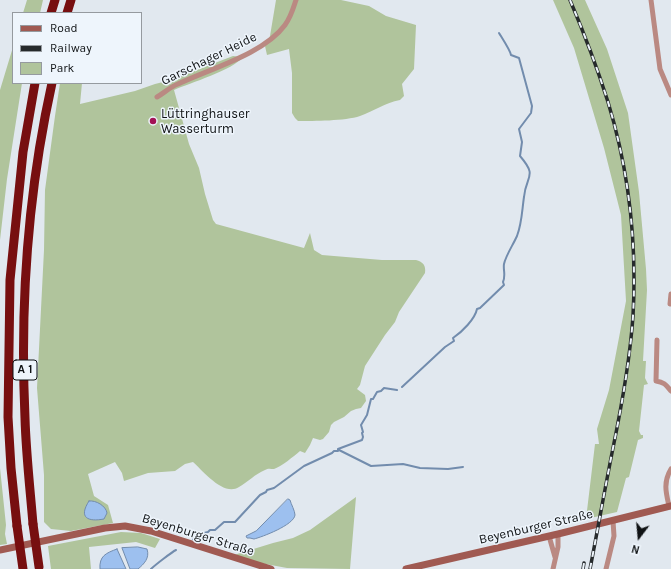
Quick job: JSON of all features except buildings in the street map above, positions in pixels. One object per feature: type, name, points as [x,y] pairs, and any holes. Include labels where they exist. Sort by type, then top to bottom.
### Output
[{"type":"highway","points":[[51,12],[55,0]]},
{"type":"highway","points":[[67,12],[71,0]]},
{"type":"highway","name":"A 1","points":[[23,569],[17,526],[8,417],[10,280],[23,152],[35,84]]},
{"type":"highway","name":"A 1","points":[[39,568],[33,524],[28,466],[25,416],[24,333],[31,216],[39,153],[52,84]]},
{"type":"main road","name":"Beyenburger Straße","points":[[406,569],[613,521],[670,506]]},
{"type":"main road","name":"Beyenburger Straße","points":[[0,550],[113,526],[130,527],[151,531],[271,569]]},
{"type":"street","name":"Garschager Heide","points":[[157,98],[176,84],[244,55],[265,43],[284,26],[292,16],[296,0]]},
{"type":"street","points":[[651,0],[660,68],[671,95]]},
{"type":"street","points":[[671,294],[671,304]]},
{"type":"street","points":[[657,340],[656,381],[666,384],[671,390]]},
{"type":"street","points":[[670,506],[665,489],[666,481],[671,470]]},
{"type":"street","points":[[606,569],[614,536],[613,521]]},
{"type":"street","points":[[553,569],[558,547],[558,534]]},
{"type":"street","points":[[549,536],[555,557]]},
{"type":"green space","points":[[27,0],[43,0],[40,12],[23,12]]},
{"type":"green space","points":[[276,0],[341,0],[369,6],[386,16],[416,25],[414,69],[402,84],[404,96],[400,100],[389,103],[354,118],[298,121],[292,113],[292,73],[289,49],[267,55],[265,46],[270,36]]},
{"type":"green space","points":[[553,0],[585,0],[607,49],[628,113],[639,192],[646,269],[647,290],[643,361],[646,361],[645,378],[648,384],[644,385],[639,431],[641,435],[643,435],[643,438],[638,440],[629,477],[626,478],[617,512],[586,519],[595,444],[599,444],[597,429],[609,390],[626,301],[621,215],[604,148],[574,48]]},
{"type":"green space","points":[[12,50],[12,84],[22,84],[7,179],[0,240],[0,90]]},
{"type":"green space","points":[[233,56],[243,57],[230,67],[174,90],[189,144],[199,168],[205,194],[213,220],[216,224],[304,248],[310,233],[314,250],[322,255],[382,260],[416,260],[424,264],[425,273],[399,312],[395,322],[365,366],[360,385],[357,389],[365,395],[366,401],[361,408],[351,411],[344,417],[334,422],[331,425],[329,432],[323,439],[320,440],[313,438],[305,453],[300,451],[280,466],[274,469],[267,469],[239,487],[233,489],[227,489],[214,482],[193,462],[185,464],[175,471],[148,473],[124,481],[122,473],[115,462],[88,474],[94,496],[108,505],[113,523],[71,531],[51,529],[44,522],[44,475],[37,388],[44,250],[45,190],[60,84],[82,84],[80,104],[135,91],[171,80]]},
{"type":"green space","points":[[0,468],[7,544],[0,545]]},
{"type":"green space","points":[[356,497],[350,569],[287,568],[260,563],[234,555],[293,538],[310,530]]},
{"type":"green space","points":[[121,532],[141,533],[160,539],[155,548],[136,542],[89,547],[91,569],[51,569],[48,546]]},
{"type":"water","points":[[288,499],[290,500],[295,515],[289,523],[264,536],[254,539],[247,538],[246,536],[256,531]]},
{"type":"water","points":[[89,501],[98,503],[105,508],[107,513],[104,519],[93,520],[86,518],[84,511]]},
{"type":"water","points":[[138,547],[147,549],[147,558],[138,569],[130,569],[122,548]]},
{"type":"water","points":[[117,549],[126,569],[100,569],[102,558]]},
{"type":"waterway","points":[[402,387],[445,347],[454,341],[453,338],[468,325],[474,317],[477,309],[480,308],[504,285],[504,264],[519,231],[525,190],[530,176],[530,172],[520,156],[522,142],[519,129],[531,113],[532,106],[519,58],[511,55],[499,33]]},
{"type":"waterway","points":[[193,539],[210,530],[215,530],[224,522],[235,522],[260,495],[267,490],[274,488],[304,466],[334,451],[338,451],[338,449],[362,440],[363,432],[361,425],[367,415],[371,399],[373,399],[377,392],[384,388],[397,390]]},
{"type":"waterway","points":[[339,450],[371,466],[403,464],[420,468],[448,469],[463,467]]},
{"type":"waterway","points":[[151,569],[176,550]]},
{"type":"railway","points":[[570,0],[595,63],[615,128],[630,208],[634,262],[633,316],[628,366],[590,569]]},
{"type":"railway","points":[[583,569],[584,563]]},
{"type":"place","name":"Lüttringhauser Wasserturm","points":[[153,121]]}]
